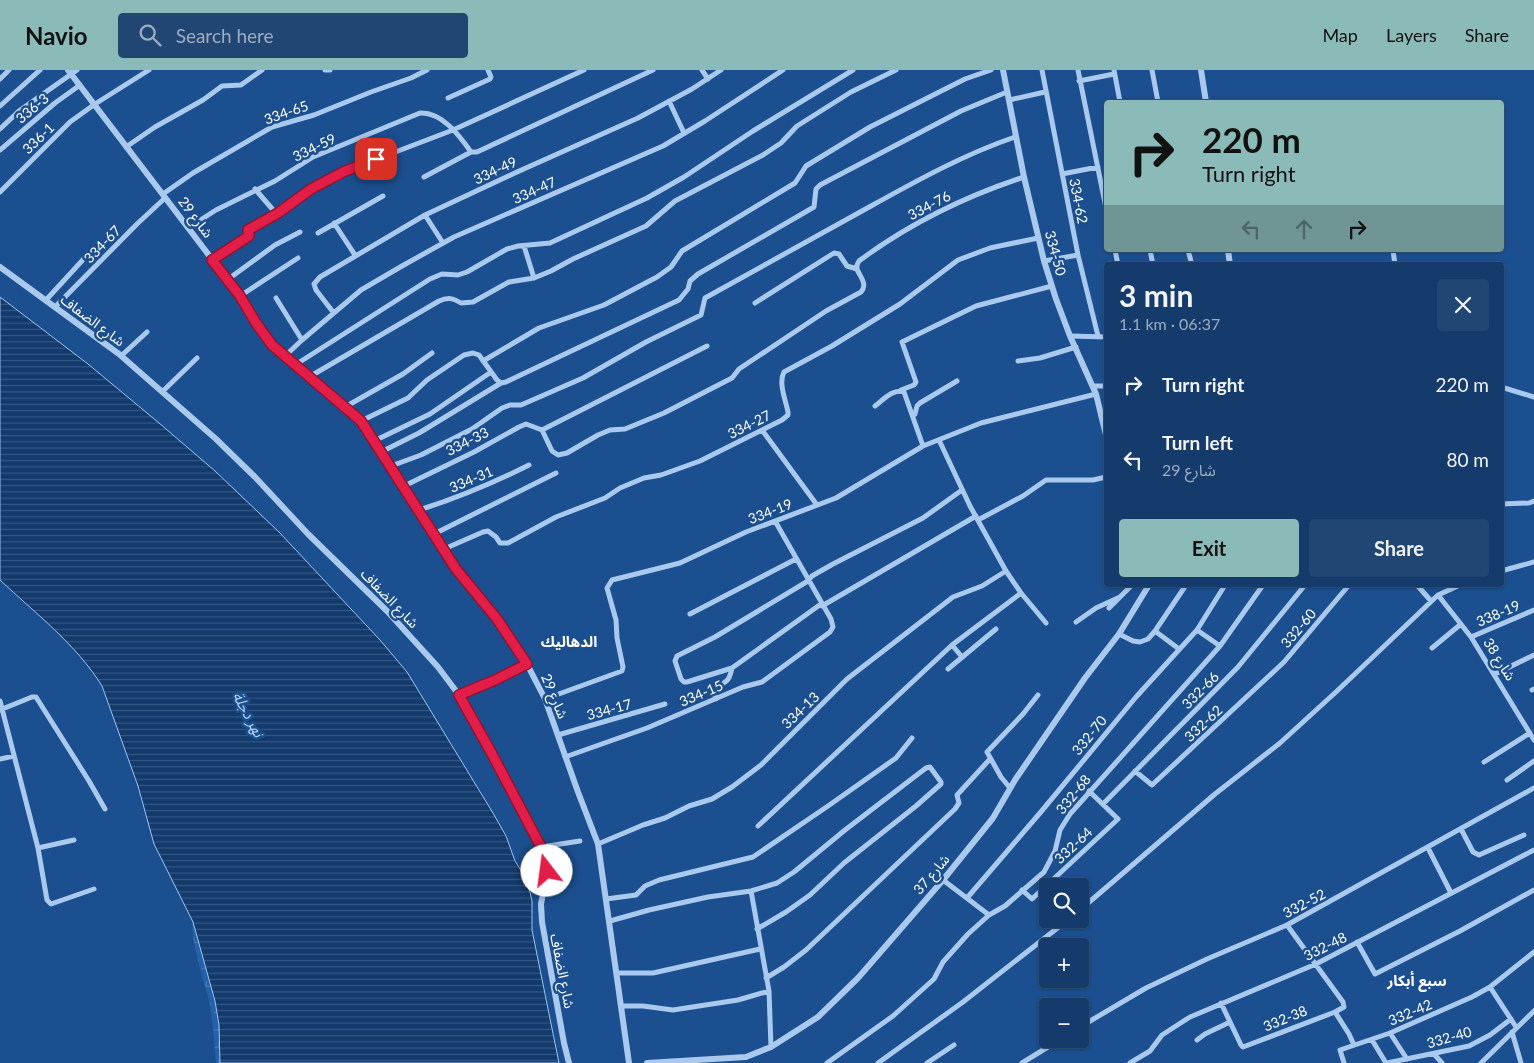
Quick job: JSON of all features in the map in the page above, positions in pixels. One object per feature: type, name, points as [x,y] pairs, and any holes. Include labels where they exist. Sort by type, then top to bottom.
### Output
[{"type":"street","points":[[0,79],[9,70]]},
{"type":"street","points":[[0,106],[40,70]]},
{"type":"street","name":"336-1","points":[[0,192],[70,122],[149,70]]},
{"type":"street","points":[[126,147],[203,100],[222,86],[241,85],[262,70]]},
{"type":"street","points":[[325,70],[330,70]]},
{"type":"street","name":"334-65","points":[[164,196],[193,173],[272,126],[314,115],[411,78],[427,70]]},
{"type":"street","points":[[448,98],[490,80],[491,77],[488,70]]},
{"type":"street","points":[[212,260],[249,236],[248,230],[278,213],[311,189],[343,172],[453,130],[584,70]]},
{"type":"street","points":[[424,177],[471,152],[477,152],[653,70]]},
{"type":"street","points":[[702,70],[708,79]]},
{"type":"street","name":"334-49","points":[[333,312],[316,290],[314,284],[320,277],[355,255],[425,215],[638,118],[721,70]]},
{"type":"street","name":"334-47","points":[[285,356],[333,312],[361,290],[443,243],[604,170],[663,146],[783,70]]},
{"type":"street","points":[[295,365],[430,279],[442,274],[458,276],[507,249],[550,243],[647,198],[684,177],[753,131],[853,70]]},
{"type":"street","points":[[310,377],[439,301],[446,298],[454,298],[461,303],[473,302],[509,282],[534,278],[646,226],[675,201],[764,155],[781,143],[797,126],[851,92],[896,70]]},
{"type":"street","points":[[483,362],[539,328],[604,305],[657,278],[671,267],[682,251],[795,183],[806,166],[870,127],[965,79],[991,70]]},
{"type":"street","name":"334-50","points":[[1003,70],[1015,137],[1044,261],[1070,336],[1093,386],[1104,420]]},
{"type":"street","name":"334-62","points":[[1042,70],[1078,255],[1098,336]]},
{"type":"street","points":[[1078,70],[1104,198]]},
{"type":"street","points":[[1152,70],[1158,100]]},
{"type":"street","points":[[1201,70],[1206,100]]},
{"type":"street","points":[[0,129],[19,111],[72,71]]},
{"type":"street","name":"شارع 29","points":[[72,71],[80,85],[126,147],[240,296],[268,340],[361,421],[456,569],[497,619],[527,664],[545,699],[598,844],[629,1063]]},
{"type":"street","points":[[1080,81],[1114,72],[1120,100]]},
{"type":"street","name":"336-3","points":[[0,150],[55,103],[80,85]]},
{"type":"street","points":[[381,452],[434,424],[501,383],[679,300],[688,290],[690,281],[698,274],[814,207],[816,189],[820,185],[961,111],[1007,92]]},
{"type":"street","points":[[1009,100],[1045,92]]},
{"type":"street","points":[[669,101],[684,133]]},
{"type":"street","name":"334-59","points":[[188,228],[255,190],[275,181],[313,157],[420,113],[435,114],[459,134],[471,152]]},
{"type":"street","points":[[391,466],[421,455],[472,429],[502,408],[510,405],[521,405],[584,378],[646,342],[701,315],[705,298],[812,238],[903,188],[989,146],[1015,137]]},
{"type":"street","points":[[1062,174],[1098,167]]},
{"type":"street","name":"334-76","points":[[856,269],[859,261],[915,224],[985,190],[1024,177]]},
{"type":"street","points":[[255,190],[278,213]]},
{"type":"street","name":"334-67","points":[[55,307],[164,196]]},
{"type":"street","points":[[318,233],[383,196]]},
{"type":"street","points":[[425,215],[443,243]]},
{"type":"street","points":[[334,223],[355,255]]},
{"type":"street","points":[[228,280],[275,245],[300,232]]},
{"type":"street","name":"334-27","points":[[444,549],[488,531],[500,543],[508,543],[556,516],[605,498],[620,488],[644,478],[661,475],[700,461],[762,430],[788,416],[782,377],[784,372],[832,346],[900,304],[958,260],[990,248],[1038,238]]},
{"type":"street","points":[[524,246],[534,278]]},
{"type":"street","points":[[46,300],[91,251]]},
{"type":"street","points":[[707,346],[542,430],[552,451],[558,455],[567,453],[610,430],[626,429],[664,413],[732,378],[739,369],[826,311],[861,292],[864,285],[856,269],[847,266],[839,254],[834,253],[755,303]]},
{"type":"street","points":[[1044,261],[1078,255]]},
{"type":"street","points":[[240,296],[298,258]]},
{"type":"street","name":"شارع الضفاف","points":[[0,267],[121,356],[242,464],[308,534],[387,611],[438,667],[459,695],[541,847],[548,867],[541,904],[542,922],[569,1063]]},
{"type":"street","points":[[875,406],[894,392],[914,385],[916,382],[902,342],[976,306],[1052,286]]},
{"type":"street","points":[[276,298],[302,340]]},
{"type":"street","points":[[121,356],[147,332]]},
{"type":"street","points":[[1070,336],[1104,337]]},
{"type":"street","points":[[1018,361],[1040,358],[1076,347]]},
{"type":"street","points":[[361,421],[408,398],[428,380],[464,355],[474,352],[501,383]]},
{"type":"street","points":[[345,407],[403,374],[432,353]]},
{"type":"street","points":[[162,392],[197,358]]},
{"type":"street","points":[[374,441],[430,414],[491,372]]},
{"type":"street","points":[[913,416],[920,403],[957,381]]},
{"type":"street","points":[[1093,386],[1104,386]]},
{"type":"street","points":[[1504,388],[1534,396]]},
{"type":"street","points":[[901,390],[906,395],[923,446]]},
{"type":"street","name":"334-19","points":[[545,699],[622,671],[616,620],[607,588],[612,580],[680,563],[746,532],[836,498],[923,446],[981,423],[1096,394]]},
{"type":"street","name":"334-33","points":[[404,486],[526,424],[542,430]]},
{"type":"street","points":[[762,430],[817,505]]},
{"type":"street","points":[[939,440],[962,490],[1006,571],[1021,594],[1046,624]]},
{"type":"street","name":"334-31","points":[[419,510],[466,494],[529,465]]},
{"type":"street","points":[[434,534],[556,473]]},
{"type":"street","points":[[962,490],[922,518],[833,564],[715,637],[677,656],[675,659],[681,679],[684,682],[732,668],[821,605],[977,518],[1023,496],[1046,480],[1093,480],[1104,477]]},
{"type":"street","points":[[1504,504],[1529,503],[1534,501]]},
{"type":"street","points":[[774,521],[821,605]]},
{"type":"street","points":[[690,614],[796,559]]},
{"type":"street","points":[[1504,570],[1534,562]]},
{"type":"street","name":"334-13","points":[[598,844],[665,818],[732,788],[761,765],[847,679],[862,667],[953,597],[982,586],[1006,571]]},
{"type":"street","points":[[1110,608],[1130,587]]},
{"type":"street","name":"شارع 37","points":[[648,1063],[746,1057],[771,1047],[818,1017],[852,984],[993,818],[1010,788],[1080,686],[1119,634],[1148,587]]},
{"type":"street","points":[[1119,634],[1133,641],[1140,642],[1148,639],[1185,587]]},
{"type":"street","name":"332-70","points":[[967,898],[1136,697],[1197,630],[1224,587]]},
{"type":"street","name":"332-68","points":[[828,1063],[893,1016],[934,979],[943,962],[968,934],[989,916],[1005,906],[1044,872],[1055,851],[1060,830],[1070,814],[1220,646],[1262,587]]},
{"type":"street","name":"332-66","points":[[1103,804],[1238,667],[1302,587]]},
{"type":"street","name":"332-60","points":[[1284,662],[1347,587]]},
{"type":"street","points":[[1419,587],[1431,601]]},
{"type":"street","points":[[1089,902],[1215,794],[1280,743],[1431,601],[1438,595],[1456,587]]},
{"type":"street","points":[[758,826],[952,644],[1021,594]]},
{"type":"street","name":"شارع 38","points":[[1438,595],[1472,637],[1531,730],[1534,740]]},
{"type":"street","points":[[1076,622],[1096,608],[1120,597]]},
{"type":"street","name":"334-15","points":[[566,757],[647,728],[743,687],[762,682],[830,632],[833,627],[831,619],[821,605]]},
{"type":"street","name":"338-19","points":[[1472,637],[1534,610]]},
{"type":"street","points":[[1432,648],[1461,624]]},
{"type":"street","points":[[948,669],[996,629]]},
{"type":"street","points":[[1197,630],[1220,646]]},
{"type":"street","points":[[1155,631],[1179,649]]},
{"type":"street","points":[[952,644],[962,657]]},
{"type":"street","points":[[1495,674],[1534,655]]},
{"type":"street","name":"332-62","points":[[1135,771],[1152,785],[1284,662]]},
{"type":"street","points":[[459,695],[527,664]]},
{"type":"street","points":[[716,699],[714,694],[715,688],[727,682],[732,668]]},
{"type":"street","points":[[1010,788],[1001,778],[990,760],[987,754],[988,750],[1023,714],[1038,695]]},
{"type":"street","points":[[1,710],[36,697],[90,781],[105,809]]},
{"type":"street","points":[[0,701],[38,848],[47,900],[49,903],[94,888]]},
{"type":"street","name":"334-17","points":[[558,735],[665,704]]},
{"type":"street","points":[[1484,762],[1531,730]]},
{"type":"street","points":[[606,899],[636,896],[644,886],[659,880],[753,857],[896,758],[912,738]]},
{"type":"street","points":[[0,759],[14,756]]},
{"type":"street","points":[[766,978],[797,958],[955,810],[959,803],[957,795],[990,760]]},
{"type":"street","points":[[1507,780],[1534,761]]},
{"type":"street","points":[[610,921],[649,910],[708,897],[751,891],[777,883],[794,872],[845,830],[930,767],[941,784],[844,863],[810,895],[757,929]]},
{"type":"street","name":"332-52","points":[[1089,1022],[1146,988],[1207,959],[1287,925],[1534,788]]},
{"type":"street","points":[[1089,791],[1103,804]]},
{"type":"street","name":"332-64","points":[[1022,890],[1032,900],[1118,819],[1103,804]]},
{"type":"street","points":[[1461,829],[1473,852],[1479,855],[1524,835]]},
{"type":"street","points":[[38,848],[74,840]]},
{"type":"street","points":[[541,847],[580,841]]},
{"type":"street","points":[[1428,848],[1451,893]]},
{"type":"street","name":"332-48","points":[[1130,1063],[1150,1051],[1162,1035],[1183,1022],[1221,1003],[1316,964],[1534,850]]},
{"type":"street","points":[[942,880],[989,916]]},
{"type":"street","points":[[1357,942],[1375,974],[1460,931],[1534,890]]},
{"type":"street","points":[[751,891],[768,991],[771,1047]]},
{"type":"street","points":[[1287,925],[1344,1004],[1344,1007],[1335,1012],[1354,1045]]},
{"type":"street","points":[[878,1063],[963,1002],[1058,928]]},
{"type":"street","points":[[617,973],[653,973],[760,949]]},
{"type":"street","name":"332-42","points":[[1344,1063],[1340,1050],[1372,1040],[1439,1013],[1490,987],[1534,952]]},
{"type":"street","points":[[1490,987],[1516,1027]]},
{"type":"street","points":[[622,1006],[643,1006],[673,1010],[738,1000],[768,991]]},
{"type":"street","points":[[1197,1040],[1204,1034],[1230,1022],[1221,1003]]},
{"type":"street","points":[[1480,1063],[1534,1011]]},
{"type":"street","name":"332-38","points":[[1230,1022],[1243,1047],[1335,1012]]},
{"type":"street","name":"332-40","points":[[1386,1063],[1469,1046],[1490,1035],[1511,1019]]},
{"type":"street","points":[[1512,1032],[1521,1063]]},
{"type":"street","points":[[1390,1033],[1407,1059]]},
{"type":"street","points":[[1372,1040],[1386,1063]]},
{"type":"street","points":[[927,1063],[954,1045]]},
{"type":"street","points":[[1022,1063],[1046,1048]]},
{"type":"street","points":[[1434,1054],[1442,1063]]},
{"type":"green space","points":[[0,570],[100,670],[200,911],[225,1063],[216,1063],[209,1001],[195,949],[192,929],[193,922],[154,844],[138,786],[102,686],[68,643],[0,580]]},
{"type":"water","name":"نهر دجلة","points":[[0,297],[88,364],[215,471],[279,532],[380,640],[407,672],[493,813],[506,836],[515,861],[527,880],[532,901],[532,930],[559,1063],[220,1063],[219,1025],[215,1001],[193,922],[154,844],[138,786],[102,686],[68,643],[0,580]]},
{"type":"district","name":"الدهاليك","points":[[569,641]]},
{"type":"district","name":"سبع أبكار","points":[[1417,980]]},
{"type":"route","points":[[376,159],[343,172],[311,189],[278,213],[248,230],[249,236],[212,260],[240,296],[272,345],[361,421],[456,569],[497,619],[527,664],[459,695],[541,847],[548,864],[547,871]]}]
